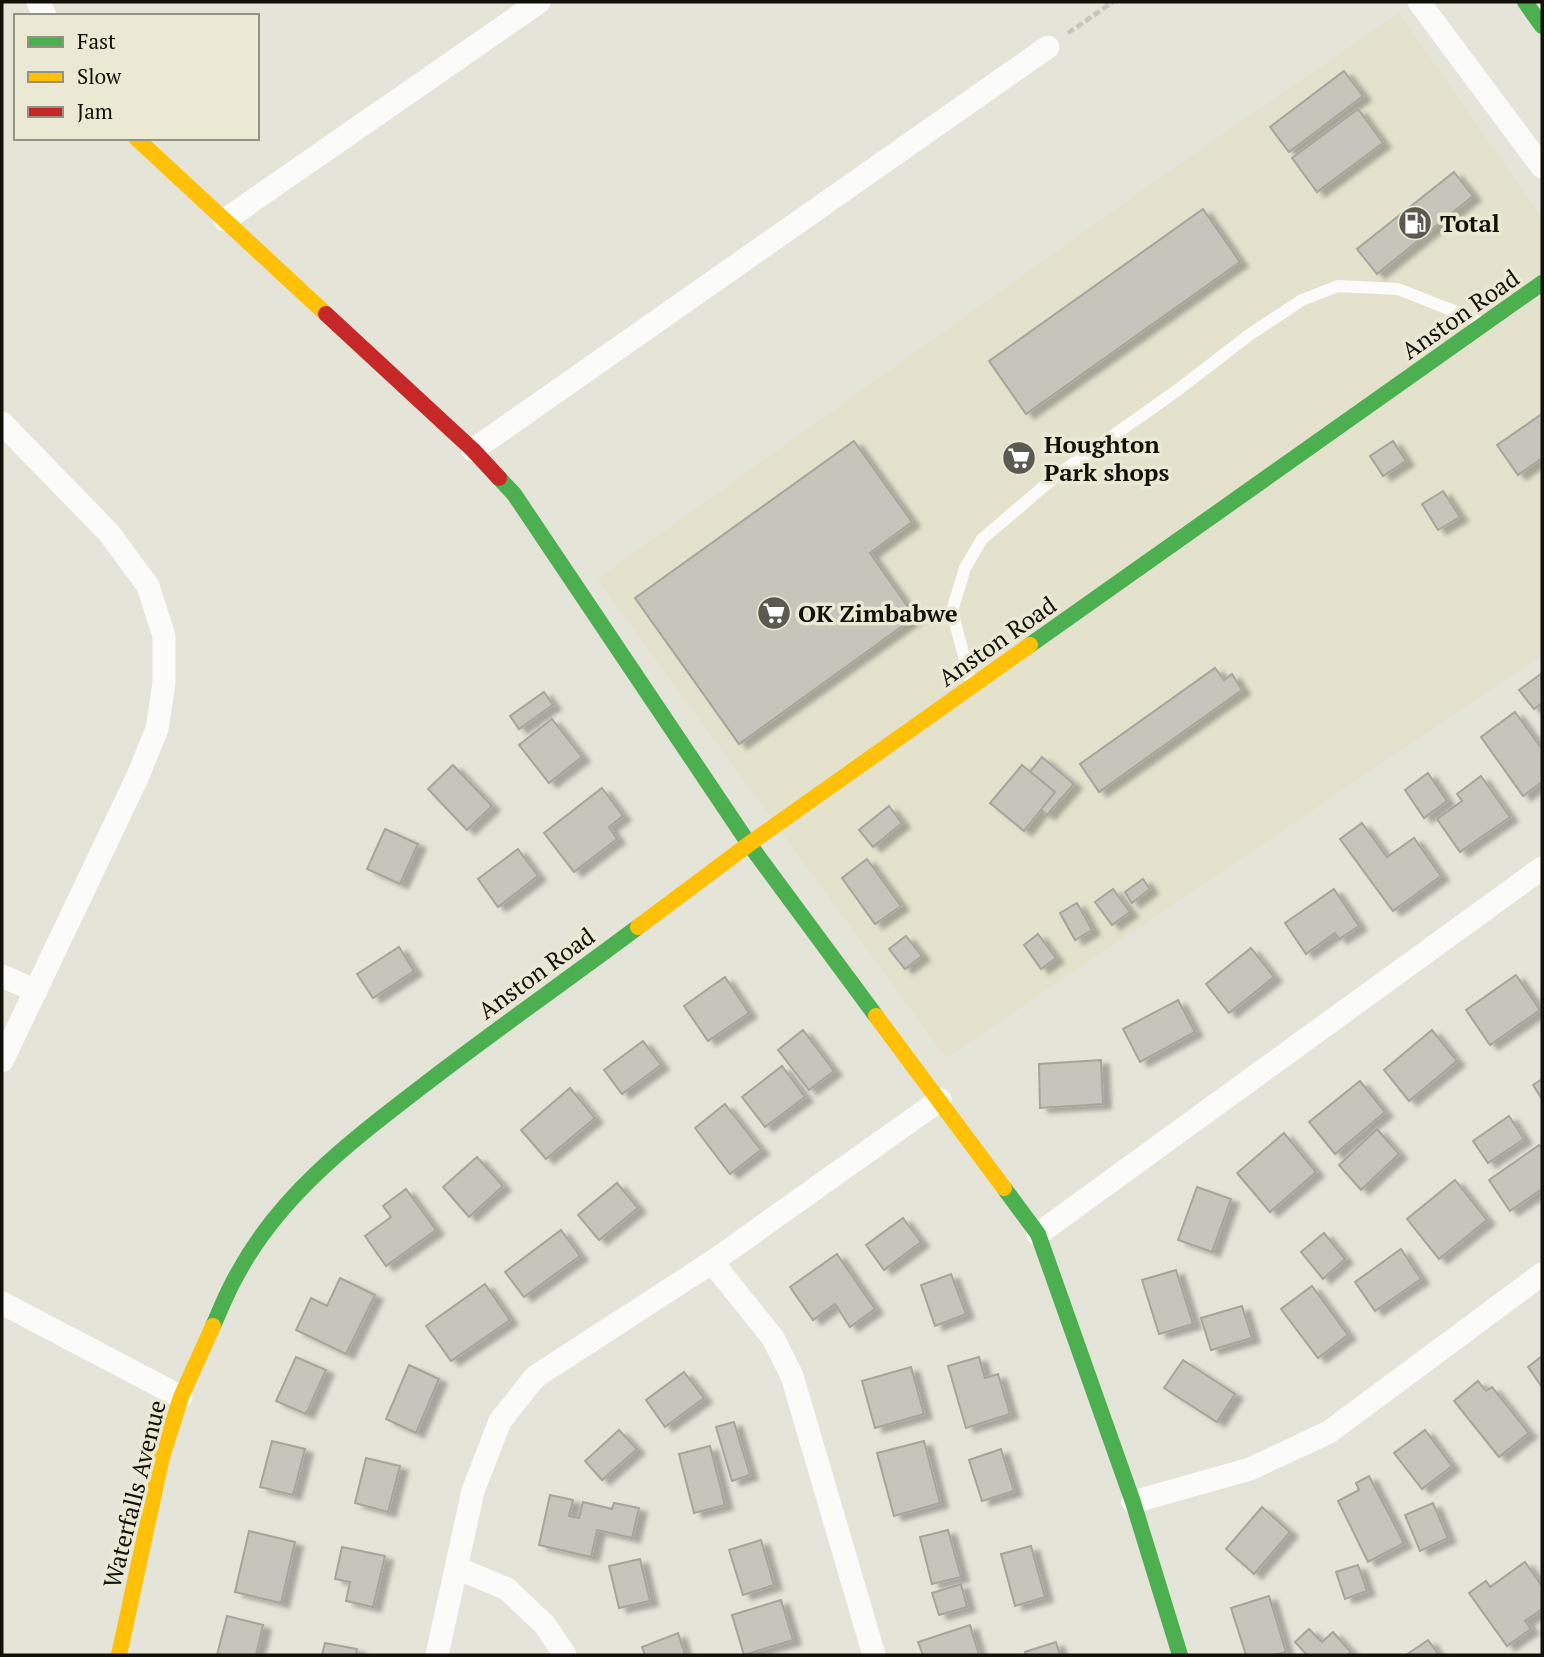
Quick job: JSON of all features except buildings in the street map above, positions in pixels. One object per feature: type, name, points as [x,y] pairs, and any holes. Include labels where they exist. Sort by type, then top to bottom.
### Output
[{"type":"main road","points":[[1525,2],[1542,26]]},
{"type":"main road","points":[[138,140],[474,450],[514,494],[749,844],[1038,1234],[1133,1502],[1180,1655]]},
{"type":"main road","name":"Anston Road","points":[[481,1041],[550,993],[749,844],[1542,283]]},
{"type":"main road","name":"Waterfalls Avenue","points":[[119,1655],[159,1470],[181,1397],[238,1272],[266,1231],[305,1184],[347,1144],[481,1041]]},
{"type":"street","points":[[225,220],[539,2]]},
{"type":"street","points":[[1424,4],[1542,167]]},
{"type":"street","points":[[474,450],[1048,47]]},
{"type":"street","points":[[2,423],[109,533],[148,586],[164,636],[164,683],[157,729],[137,778],[2,1061]]},
{"type":"street","points":[[1038,1234],[1542,868]]},
{"type":"street","points":[[2,976],[36,991]]},
{"type":"street","points":[[437,1655],[473,1491],[500,1421],[535,1377],[712,1262],[940,1100]]},
{"type":"street","points":[[712,1262],[773,1338],[792,1376],[874,1655]]},
{"type":"street","points":[[1133,1502],[1250,1469],[1329,1433],[1542,1274]]},
{"type":"street","points":[[2,1303],[181,1397]]},
{"type":"street","points":[[457,1568],[507,1589],[545,1625],[565,1655]]},
{"type":"lane","points":[[972,687],[953,611],[965,568],[982,539],[1056,476],[1179,389],[1249,335],[1302,300],[1338,286],[1398,289],[1486,323]]},
{"type":"path","points":[[1048,47],[1113,2]]},
{"type":"shaded area","points":[[1399,13],[1542,218],[1542,655],[946,1058],[597,579],[1179,164]]},
{"type":"traffic: fast","points":[[1525,2],[1542,26]]},
{"type":"traffic: fast","points":[[1030,645],[1542,283]]},
{"type":"traffic: fast","points":[[499,478],[514,494],[749,844],[876,1016]]},
{"type":"traffic: fast","points":[[213,1326],[231,1286],[255,1245],[274,1219],[319,1171],[368,1128],[420,1088],[638,927]]},
{"type":"traffic: fast","points":[[1004,1188],[1038,1234],[1133,1502],[1180,1655]]},
{"type":"traffic: slow","points":[[138,140],[326,314]]},
{"type":"traffic: slow","points":[[638,927],[749,844],[1030,645]]},
{"type":"traffic: slow","points":[[876,1016],[1004,1188]]},
{"type":"traffic: slow","points":[[119,1655],[162,1457],[181,1397],[213,1326]]},
{"type":"traffic: jam","points":[[326,314],[473,450],[499,478]]},
{"type":"place","name":"Total","points":[[1415,223]]},
{"type":"place","name":"Houghton Park shops","points":[[1019,458]]},
{"type":"place","name":"OK Zimbabwe","points":[[774,613]]}]
